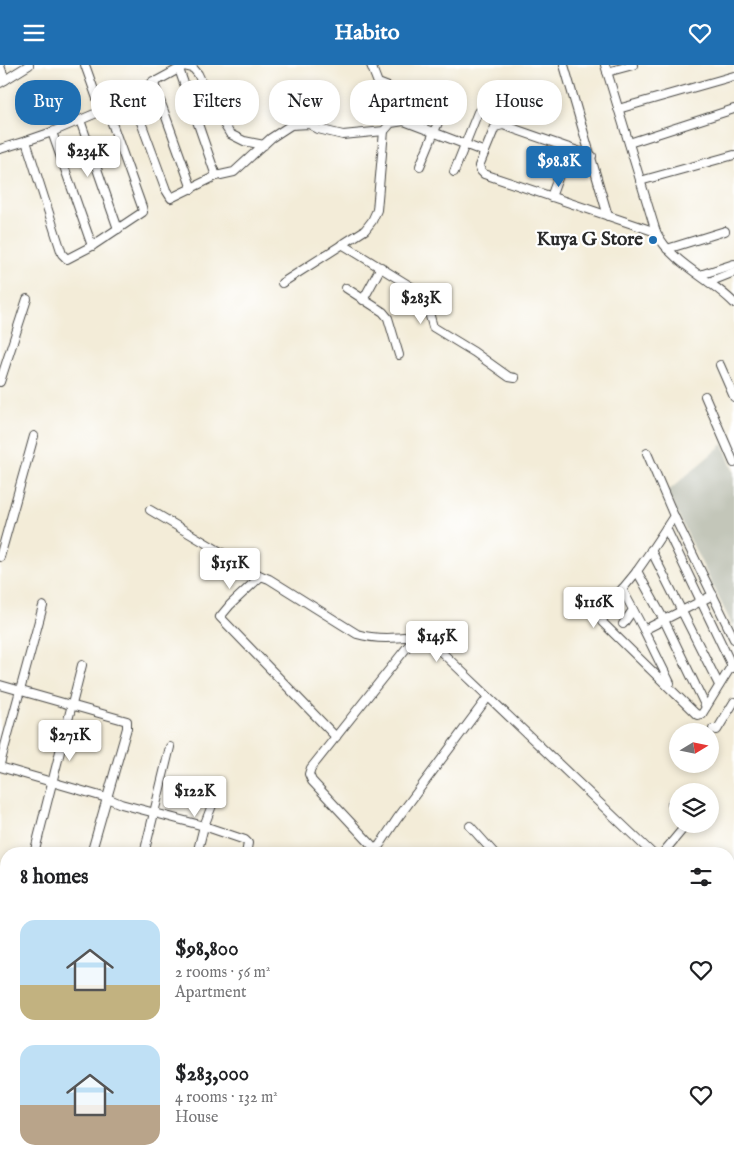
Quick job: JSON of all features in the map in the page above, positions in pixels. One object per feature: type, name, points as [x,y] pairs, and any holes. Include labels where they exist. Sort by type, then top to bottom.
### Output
[{"type":"street","points":[[0,66],[3,81],[29,65]]},
{"type":"street","points":[[85,65],[91,83]]},
{"type":"street","points":[[371,65],[377,80]]},
{"type":"street","points":[[564,65],[608,216]]},
{"type":"street","points":[[633,65],[606,69],[656,232],[667,249],[680,261],[722,291],[734,303]]},
{"type":"street","points":[[156,80],[184,66],[193,68],[230,134],[244,141],[264,145]]},
{"type":"street","points":[[179,69],[216,176]]},
{"type":"street","points":[[618,109],[734,76]]},
{"type":"street","points":[[629,143],[734,109]]},
{"type":"street","points":[[165,112],[192,189]]},
{"type":"street","points":[[454,172],[477,115]]},
{"type":"street","points":[[81,123],[118,229]]},
{"type":"street","points":[[143,125],[168,195],[173,199],[216,176],[234,172],[264,145],[291,125],[310,124],[318,129],[343,135],[384,131]]},
{"type":"street","points":[[0,149],[68,125]]},
{"type":"street","points":[[26,141],[62,254],[65,258],[71,258],[142,214],[144,210],[113,125]]},
{"type":"street","points":[[282,283],[365,230],[372,221],[377,210],[384,131],[389,125]]},
{"type":"street","points":[[416,125],[485,152]]},
{"type":"street","points":[[420,166],[438,125]]},
{"type":"street","points":[[592,156],[503,125],[496,127],[480,166],[484,174],[656,232]]},
{"type":"street","points":[[52,132],[92,246]]},
{"type":"street","points":[[551,197],[568,148]]},
{"type":"street","points":[[640,181],[734,155]]},
{"type":"street","points":[[667,249],[725,231]]},
{"type":"street","points":[[342,244],[418,291],[425,298],[432,317],[433,327],[474,352],[509,377],[515,378]]},
{"type":"street","points":[[700,275],[734,264]]},
{"type":"street","points":[[363,300],[381,267]]},
{"type":"street","points":[[709,282],[734,272]]},
{"type":"street","points":[[346,287],[388,317],[399,355]]},
{"type":"street","points":[[722,291],[734,292]]},
{"type":"street","points":[[0,382],[27,299]]},
{"type":"street","points":[[720,365],[734,397]]},
{"type":"street","points":[[705,396],[734,463]]},
{"type":"street","points":[[0,557],[34,436]]},
{"type":"street","points":[[647,453],[674,516],[734,639]]},
{"type":"street","points":[[150,510],[269,579],[358,634],[366,637],[391,639],[416,636],[426,639],[646,847]]},
{"type":"street","points":[[666,528],[733,668],[719,685],[702,714],[697,715],[602,622],[622,589],[637,571],[674,516]]},
{"type":"street","points":[[651,550],[719,685]]},
{"type":"street","points":[[637,571],[664,620],[706,707]]},
{"type":"street","points":[[261,576],[220,617],[336,737]]},
{"type":"street","points":[[622,589],[672,689]]},
{"type":"street","points":[[644,630],[712,595]]},
{"type":"street","points":[[43,606],[0,766],[107,798],[121,804],[204,826],[245,840],[248,843],[247,847]]},
{"type":"street","points":[[623,625],[633,610]]},
{"type":"street","points":[[375,847],[312,781],[309,774],[311,768],[416,636]]},
{"type":"street","points":[[36,847],[82,665]]},
{"type":"street","points":[[0,685],[127,721],[127,728],[93,847]]},
{"type":"street","points":[[381,847],[396,819],[488,697]]},
{"type":"street","points":[[719,727],[734,702]]},
{"type":"street","points":[[146,847],[170,747]]},
{"type":"street","points":[[200,847],[204,826],[218,790]]},
{"type":"street","points":[[470,826],[489,847]]},
{"type":"street","points":[[668,847],[680,833]]},
{"type":"shaded area","points":[[723,444],[734,473],[734,629],[667,492]]},
{"type":"place","name":"Kuya G Store","points":[[653,240]]}]
